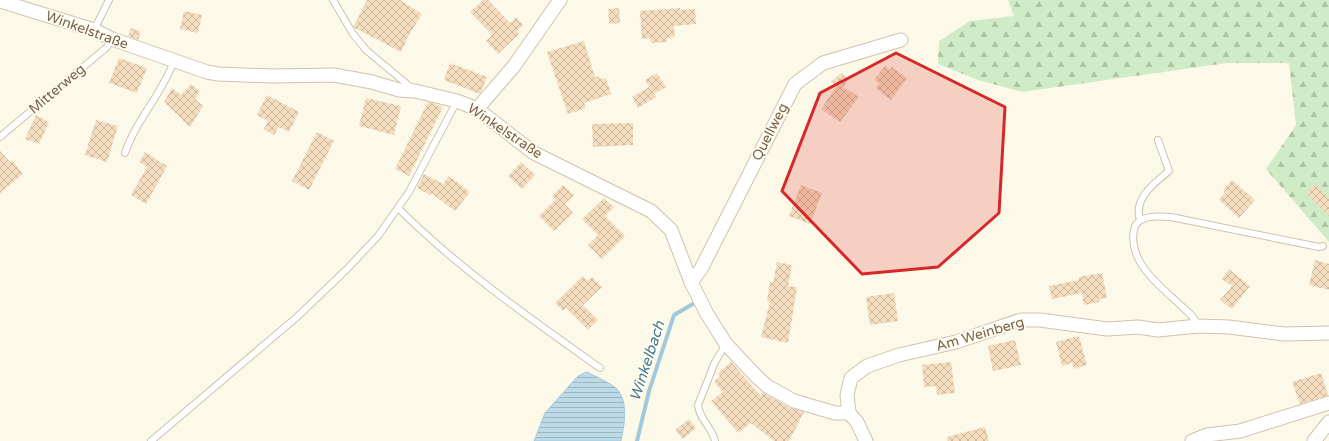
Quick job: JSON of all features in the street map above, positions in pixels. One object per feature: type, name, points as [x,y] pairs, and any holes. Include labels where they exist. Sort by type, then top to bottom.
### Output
[{"type":"street","points":[[477,109],[514,66],[560,0]]},
{"type":"street","name":"Winkelstraße","points":[[0,1],[94,30],[112,39],[174,61],[218,74],[273,76],[334,75],[372,82],[399,90],[415,91],[457,101],[477,109],[534,153],[651,211],[671,230],[691,282],[707,314],[726,344],[767,386],[794,401],[835,413],[849,413]]},
{"type":"street","name":"Quellweg","points":[[691,282],[701,269],[795,84],[823,63],[901,40]]},
{"type":"street","name":"Am Weinberg","points":[[849,413],[847,396],[851,378],[867,366],[899,355],[956,342],[1015,321],[1040,320],[1107,330],[1138,327],[1158,330],[1198,326],[1229,327],[1284,334],[1329,333]]},
{"type":"street","points":[[1192,441],[1206,435],[1240,431],[1329,403]]},
{"type":"street","points":[[849,413],[857,422],[866,441]]},
{"type":"street","points":[[1314,441],[1329,422]]},
{"type":"lane","points":[[94,30],[109,0]]},
{"type":"lane","points":[[333,0],[353,34],[366,50],[411,86],[415,91]]},
{"type":"lane","name":"Mitterweg","points":[[0,137],[107,47],[112,39]]},
{"type":"lane","points":[[125,153],[168,75],[174,61]]},
{"type":"lane","points":[[151,441],[297,317],[347,270],[378,236],[409,192],[457,101]]},
{"type":"lane","points":[[1140,220],[1139,210],[1141,199],[1158,180],[1169,171],[1158,140]]},
{"type":"lane","points":[[398,208],[437,245],[508,301],[600,368]]},
{"type":"lane","points":[[1198,326],[1191,315],[1148,275],[1136,255],[1133,235],[1135,225],[1140,220],[1151,216],[1171,217],[1319,247],[1323,246]]},
{"type":"lane","points":[[716,441],[711,430],[698,411],[698,405],[715,362],[726,344]]},
{"type":"highlighted area","points":[[896,53],[1005,107],[999,213],[938,267],[862,274],[782,191],[820,93]]},
{"type":"green space","points":[[1008,0],[1329,0],[1329,242],[1266,169],[1296,125],[1289,63],[1227,63],[1022,92],[978,80],[938,64],[939,41],[970,21],[1014,16]]},
{"type":"water","points":[[587,372],[607,382],[617,389],[621,395],[625,415],[621,441],[534,441],[545,413],[578,376]]},
{"type":"building","points":[[367,0],[400,0],[422,14],[409,35],[401,52],[355,28],[354,26]]},
{"type":"building","points":[[483,0],[488,0],[510,23],[516,17],[523,25],[517,31],[519,34],[498,54],[486,41],[492,35],[470,12]]},
{"type":"building","points":[[619,8],[620,23],[609,24],[608,9]]},
{"type":"building","points":[[680,8],[680,10],[695,9],[696,24],[674,26],[675,37],[667,38],[667,42],[651,43],[650,38],[642,39],[640,11]]},
{"type":"building","points":[[184,11],[202,15],[198,33],[180,29]]},
{"type":"building","points":[[131,28],[141,32],[138,40],[128,36]]},
{"type":"building","points":[[584,41],[595,77],[599,76],[600,79],[606,78],[611,94],[584,103],[586,108],[568,114],[547,52]]},
{"type":"building","points":[[119,58],[147,68],[137,93],[109,83]]},
{"type":"building","points":[[450,63],[487,77],[480,94],[444,80]]},
{"type":"building","points":[[885,66],[890,70],[892,67],[907,78],[891,100],[876,88],[879,83],[874,80]]},
{"type":"building","points":[[657,73],[666,87],[654,94],[656,97],[638,108],[632,97],[649,87],[645,80]]},
{"type":"building","points":[[841,73],[848,79],[843,87],[859,97],[840,122],[821,109],[837,86],[831,82]]},
{"type":"building","points":[[191,84],[200,91],[195,99],[203,106],[190,127],[164,102],[172,88],[181,95]]},
{"type":"building","points":[[267,95],[299,112],[289,132],[279,127],[274,135],[264,129],[268,121],[257,115]]},
{"type":"building","points":[[366,98],[401,106],[394,135],[359,126]]},
{"type":"building","points":[[428,102],[443,107],[409,176],[395,169]]},
{"type":"building","points":[[36,115],[49,122],[39,144],[25,139]]},
{"type":"building","points":[[96,120],[118,126],[107,162],[85,155]]},
{"type":"building","points":[[633,123],[633,145],[593,147],[592,124]]},
{"type":"building","points":[[317,132],[334,141],[309,190],[292,181]]},
{"type":"building","points":[[0,151],[10,162],[12,160],[23,174],[0,193]]},
{"type":"building","points":[[145,152],[167,166],[146,204],[131,195],[147,167],[139,162]]},
{"type":"building","points":[[521,162],[535,175],[522,189],[508,176]]},
{"type":"building","points":[[424,174],[443,184],[449,176],[470,192],[455,211],[431,193],[430,195],[417,188]]},
{"type":"building","points":[[1232,180],[1255,200],[1239,218],[1219,200],[1225,192],[1223,190]]},
{"type":"building","points":[[1315,184],[1329,198],[1329,216],[1306,193]]},
{"type":"building","points":[[563,185],[574,195],[565,204],[573,213],[554,231],[539,216],[555,200],[552,196]]},
{"type":"building","points":[[801,185],[822,193],[810,224],[789,216]]},
{"type":"building","points":[[604,198],[614,207],[605,216],[625,236],[602,259],[588,245],[598,235],[582,219]]},
{"type":"building","points":[[1315,260],[1329,264],[1329,290],[1309,285]]},
{"type":"building","points":[[777,262],[792,265],[788,286],[797,287],[788,343],[761,337],[770,302],[767,301],[770,282],[773,283]]},
{"type":"building","points":[[1229,269],[1250,286],[1232,309],[1220,300],[1232,286],[1222,279]]},
{"type":"building","points":[[1102,273],[1107,298],[1099,299],[1100,302],[1084,305],[1082,293],[1052,299],[1049,286],[1079,280],[1079,277]]},
{"type":"building","points":[[583,276],[587,281],[592,277],[602,287],[583,305],[598,320],[588,330],[566,308],[563,311],[555,303]]},
{"type":"building","points":[[894,293],[898,321],[870,325],[866,297]]},
{"type":"building","points":[[1079,336],[1087,365],[1074,369],[1072,363],[1062,366],[1056,342]]},
{"type":"building","points":[[1015,340],[1021,365],[993,371],[988,346]]},
{"type":"building","points":[[731,362],[761,396],[762,392],[790,408],[804,412],[789,441],[774,441],[751,423],[738,433],[711,401],[723,392],[714,382],[720,376],[718,373]]},
{"type":"building","points":[[951,362],[955,393],[937,395],[936,386],[924,387],[922,365]]},
{"type":"building","points":[[1321,373],[1328,395],[1300,404],[1292,382]]},
{"type":"building","points":[[689,419],[696,428],[683,439],[675,430]]},
{"type":"building","points":[[985,427],[989,441],[947,441],[947,437]]},
{"type":"waterway","name":"Winkelbach","points":[[637,441],[649,391],[674,315],[698,301]]}]
